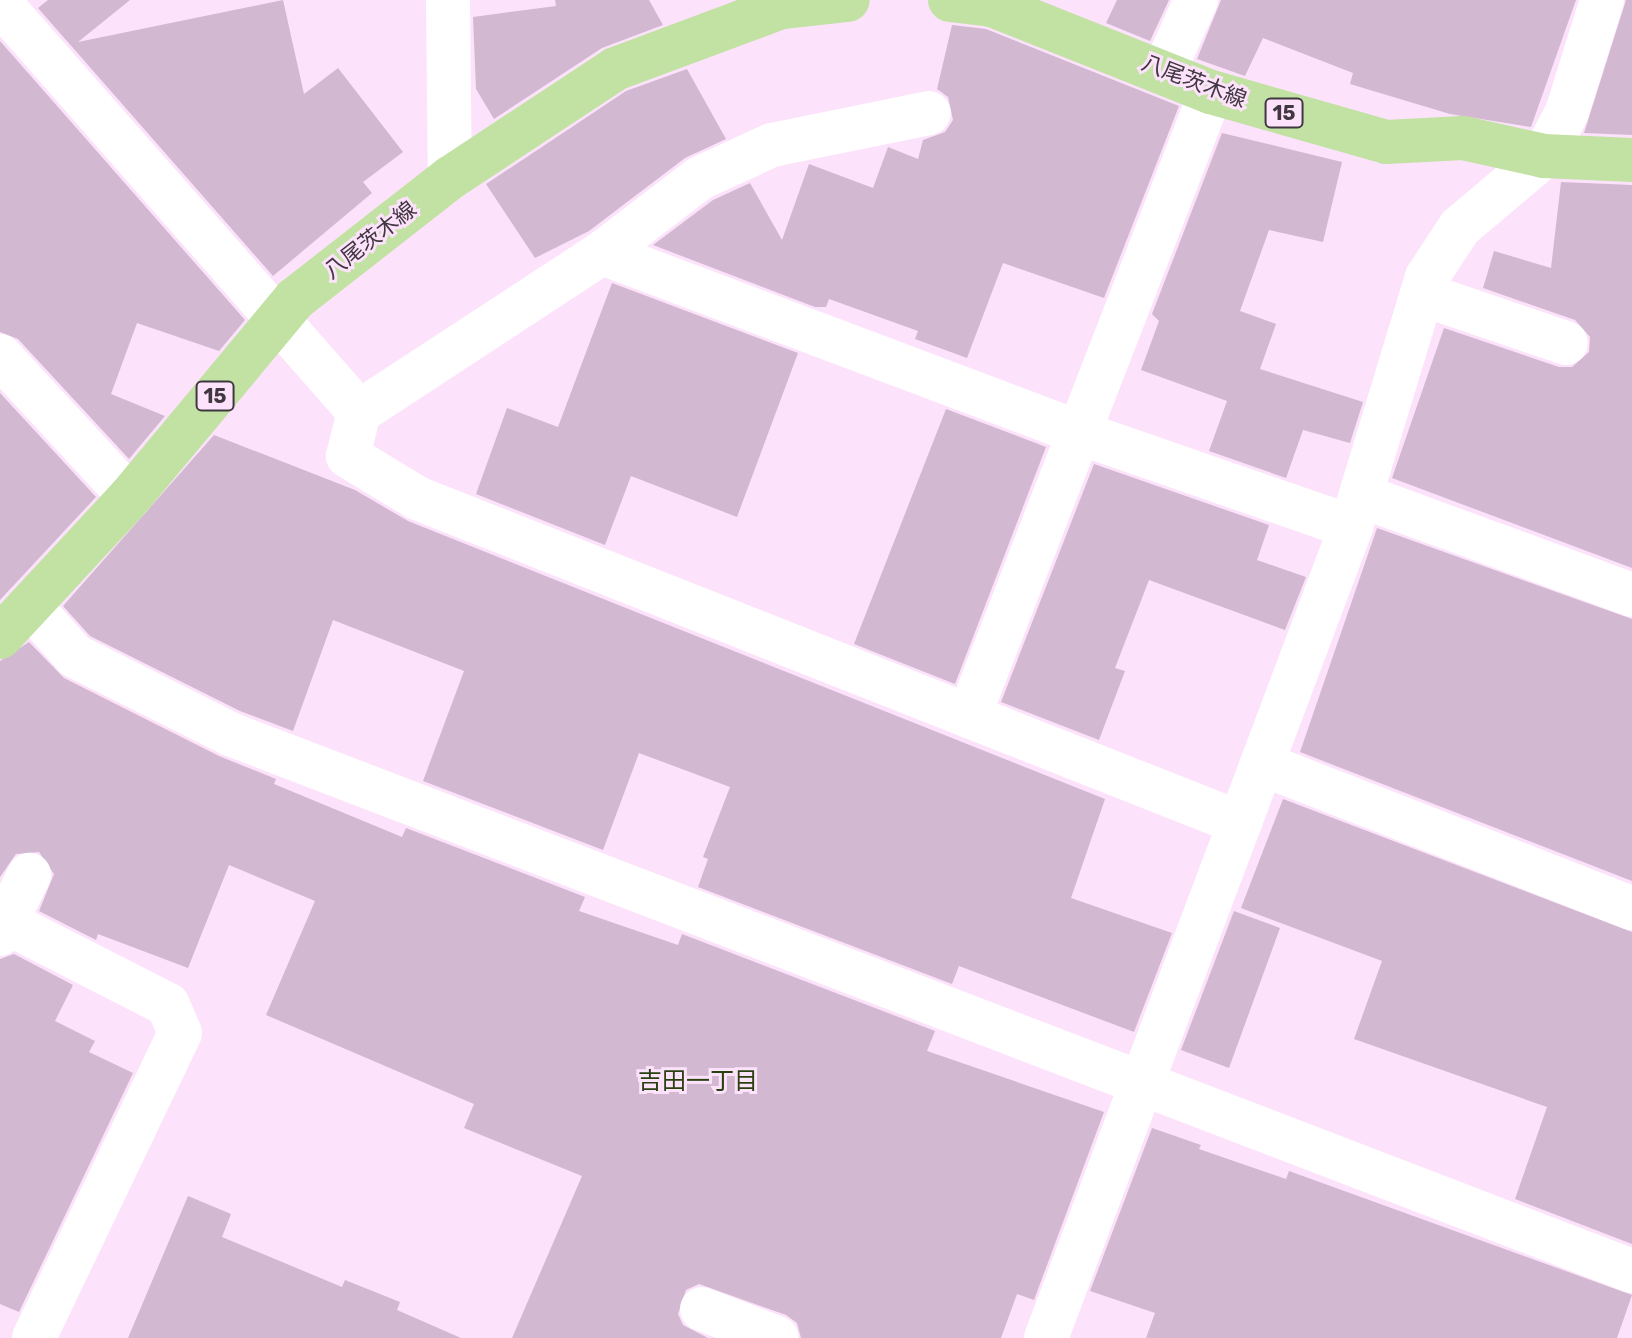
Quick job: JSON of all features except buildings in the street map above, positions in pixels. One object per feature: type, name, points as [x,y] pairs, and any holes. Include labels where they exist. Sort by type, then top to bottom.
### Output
[{"type":"main road","name":"八尾茨木線","points":[[0,637],[130,497],[295,299],[450,178],[615,69],[782,7],[848,0]]},
{"type":"main road","name":"八尾茨木線","points":[[950,0],[1011,5],[1211,92],[1386,142],[1463,138],[1544,156],[1632,160]]},
{"type":"street","points":[[448,0],[450,178]]},
{"type":"street","points":[[1164,71],[1196,0]]},
{"type":"street","points":[[1046,1338],[1356,511],[1427,277],[1460,227],[1544,156],[1567,112],[1602,0]]},
{"type":"street","points":[[0,3],[276,323],[359,412]]},
{"type":"street","points":[[969,716],[1211,92]]},
{"type":"street","points":[[929,113],[772,145],[700,178],[602,253],[359,412],[348,456],[417,498],[1240,823]]},
{"type":"street","points":[[602,253],[1080,433],[1356,511],[1632,595]]},
{"type":"street","points":[[1422,294],[1566,343]]},
{"type":"street","points":[[0,356],[130,497]]},
{"type":"street","points":[[31,607],[75,656],[230,734],[1632,1271]]},
{"type":"street","points":[[1262,764],[1632,908]]},
{"type":"street","points":[[29,875],[3,928],[168,1005],[180,1033],[34,1338]]},
{"type":"street","points":[[702,1309],[777,1338]]},
{"type":"district","name":"吉田一丁目","points":[[698,1082]]}]
